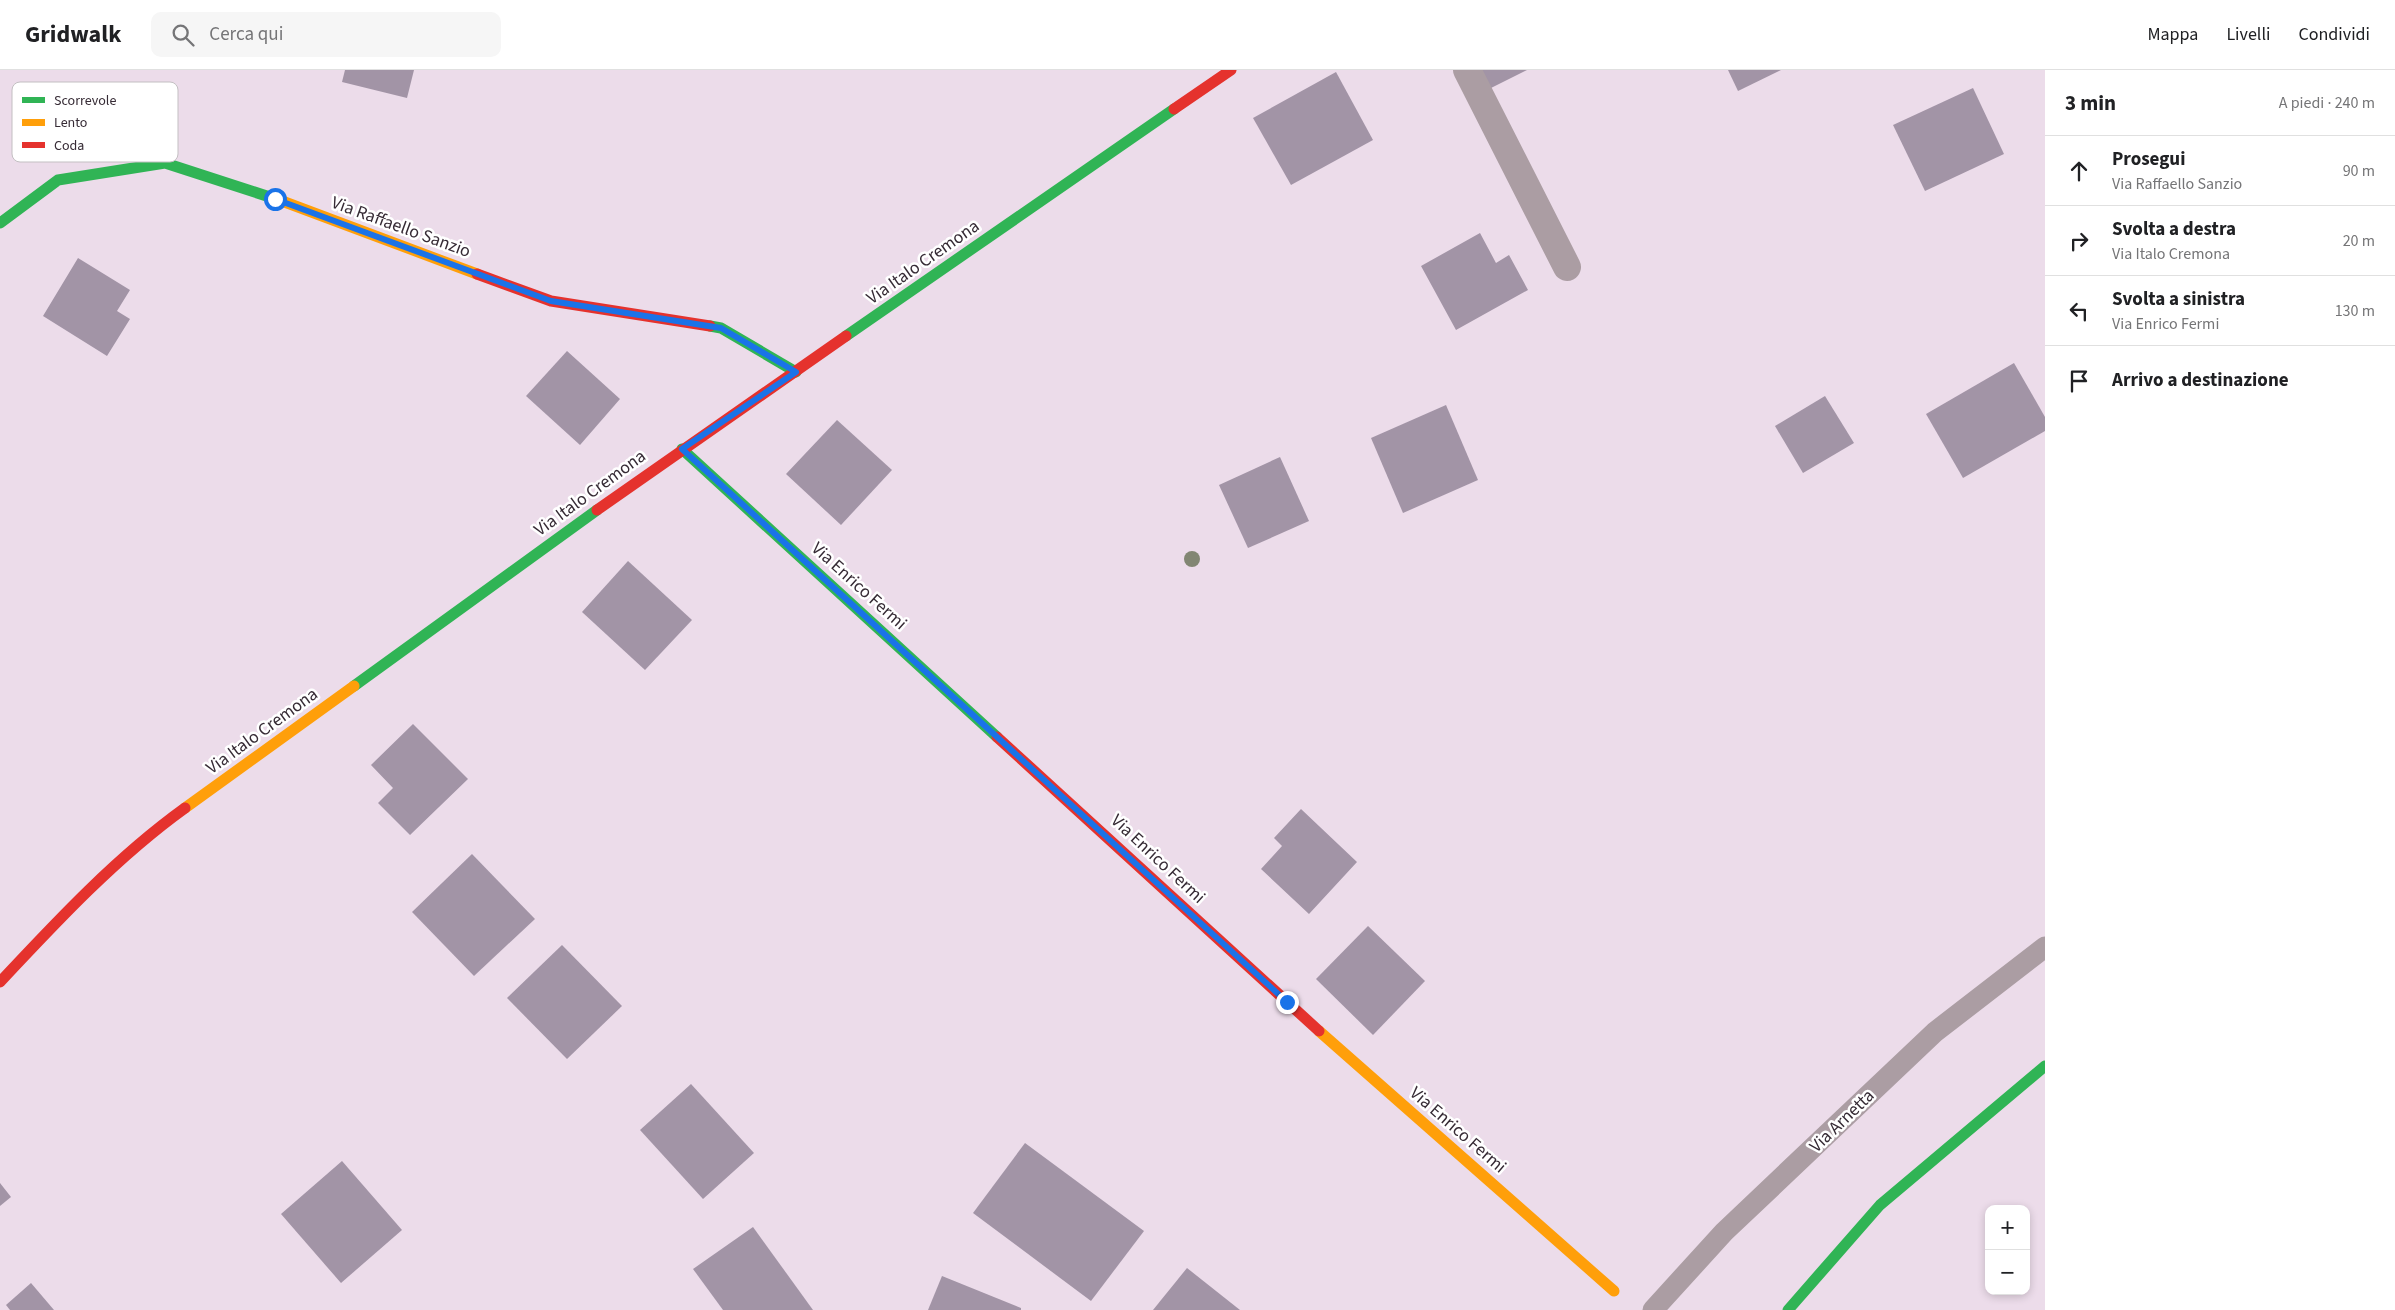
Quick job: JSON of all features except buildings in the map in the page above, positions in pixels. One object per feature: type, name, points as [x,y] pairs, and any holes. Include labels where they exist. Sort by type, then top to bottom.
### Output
[{"type":"street","name":"Via Italo Cremona","points":[[0,982],[69,908],[167,821],[682,449],[1231,70]]},
{"type":"street","points":[[1467,70],[1567,267]]},
{"type":"street","name":"Via Raffaello Sanzio","points":[[0,223],[58,180],[164,163],[275,199],[551,301],[721,328],[796,372]]},
{"type":"street","name":"Via Enrico Fermi","points":[[682,449],[1287,1002],[1614,1291]]},
{"type":"street","points":[[1788,1310],[1880,1205],[2045,1066]]},
{"type":"lane","name":"Via Arnetta","points":[[1653,1310],[1724,1232],[1934,1032],[2045,947]]},
{"type":"traffic: fast","points":[[846,336],[1174,109]]},
{"type":"traffic: fast","points":[[0,223],[58,180],[165,163],[282,201]]},
{"type":"traffic: fast","points":[[710,326],[721,328],[796,372]]},
{"type":"traffic: fast","points":[[682,449],[997,737]]},
{"type":"traffic: fast","points":[[354,686],[597,510]]},
{"type":"traffic: fast","points":[[1788,1310],[1880,1205],[2045,1066]]},
{"type":"traffic: slow","points":[[282,201],[477,274]]},
{"type":"traffic: slow","points":[[185,808],[354,686]]},
{"type":"traffic: slow","points":[[1319,1031],[1614,1291]]},
{"type":"traffic: jam","points":[[1174,109],[1231,70]]},
{"type":"traffic: jam","points":[[477,274],[551,301],[710,326]]},
{"type":"traffic: jam","points":[[597,510],[846,336]]},
{"type":"traffic: jam","points":[[997,737],[1319,1031]]},
{"type":"traffic: jam","points":[[0,982],[112,868],[185,808]]},
{"type":"route","points":[[275,199],[551,301],[721,328],[796,372],[682,449],[1075,806],[1287,1002]]}]
